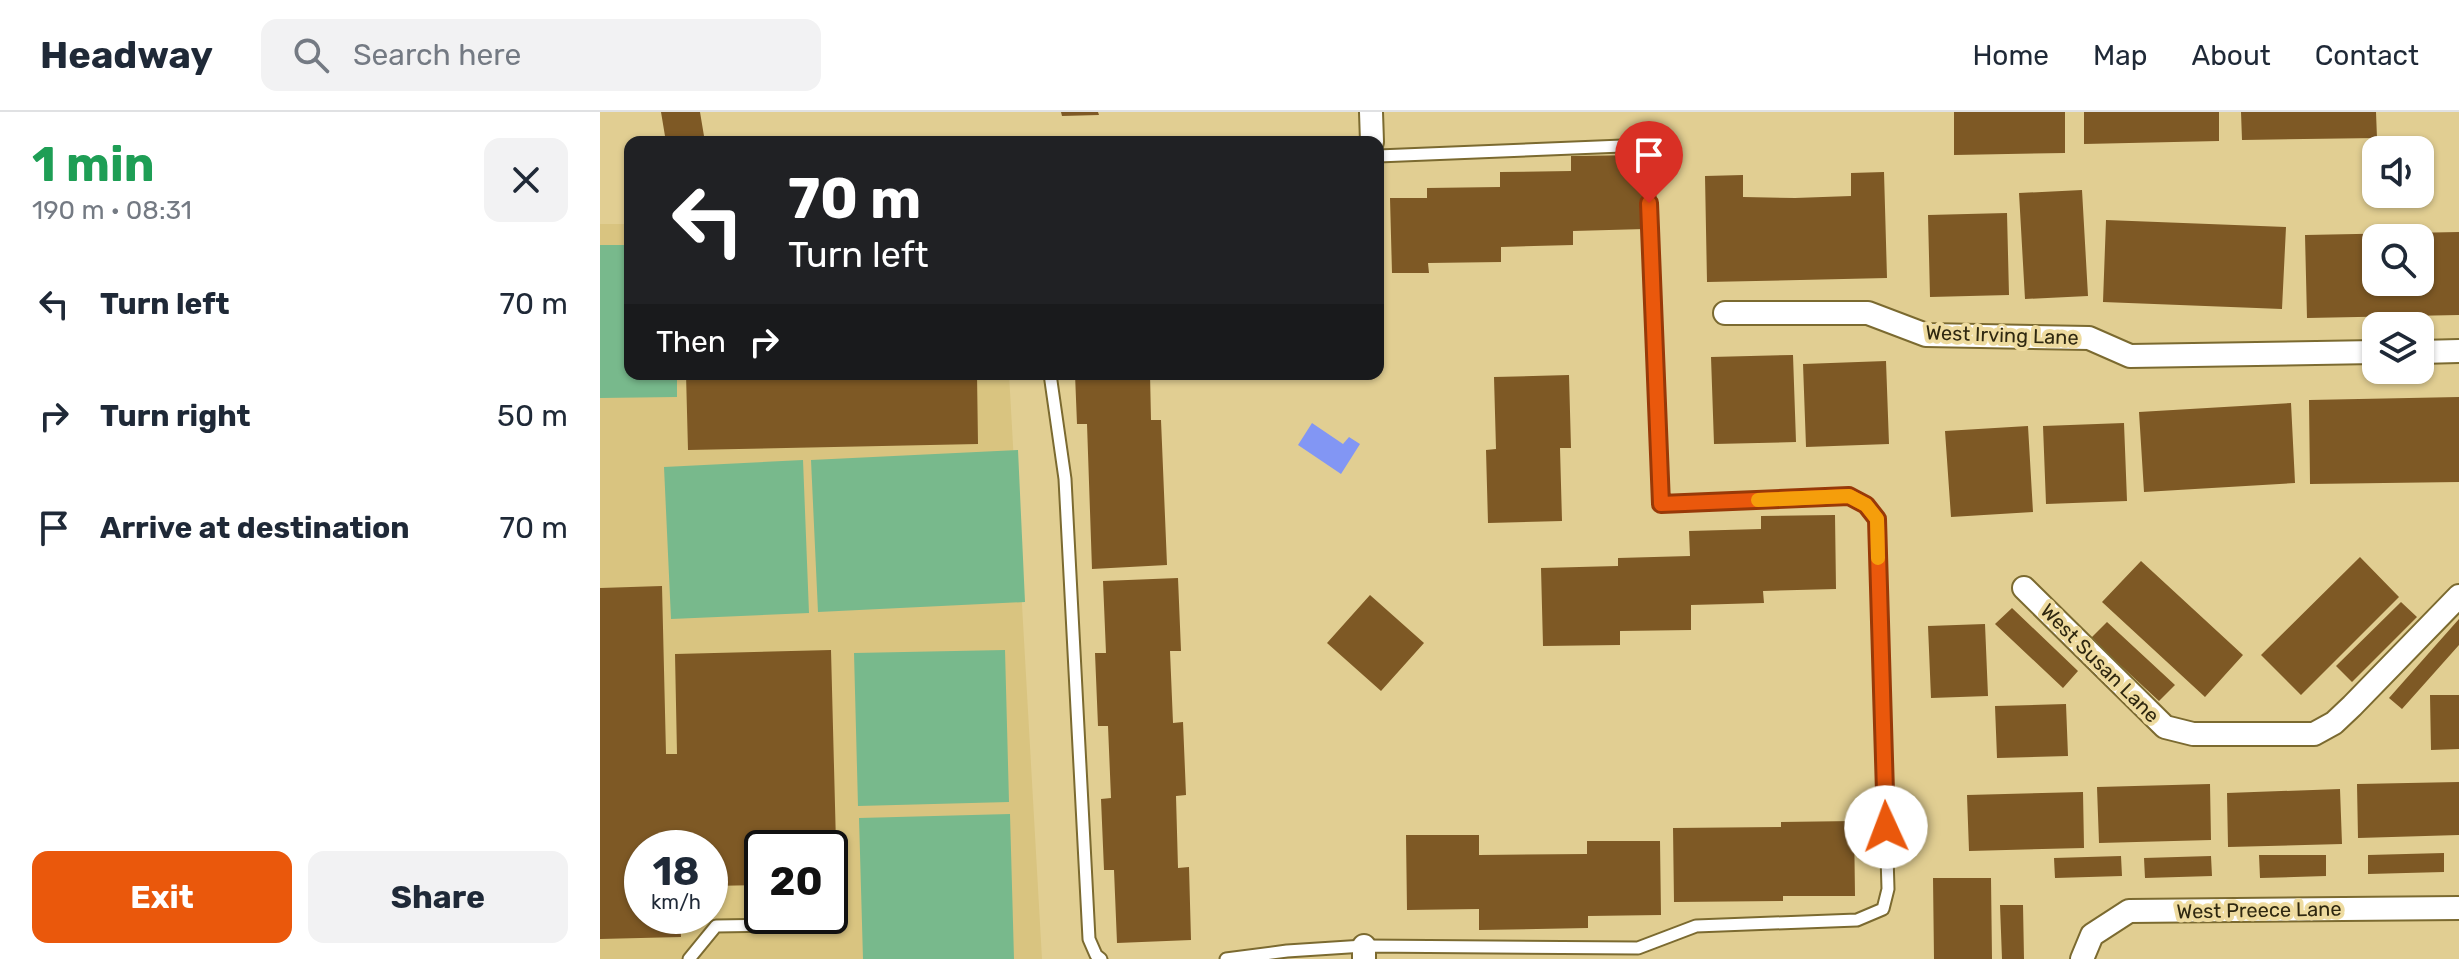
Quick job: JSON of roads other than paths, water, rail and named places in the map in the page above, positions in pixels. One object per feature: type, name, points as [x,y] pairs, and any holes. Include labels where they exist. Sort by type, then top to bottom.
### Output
[{"type":"street","points":[[1371,112],[1372,136]]},
{"type":"street","name":"West Irving Lane","points":[[1725,313],[1868,313],[1926,335],[2089,338],[2130,356],[2362,352]]},
{"type":"street","points":[[2434,352],[2459,351]]},
{"type":"street","name":"West Susan Lane","points":[[2024,588],[2165,727],[2193,734],[2314,734],[2334,723],[2459,596]]},
{"type":"street","name":"West Preece Lane","points":[[2082,959],[2092,935],[2129,911],[2459,908]]},
{"type":"lane","points":[[1226,959],[1287,951],[1638,948],[1696,926],[1857,920],[1883,909],[1888,889],[1877,519],[1866,505],[1849,496],[1661,504],[1647,145],[1384,156]]},
{"type":"lane","points":[[1051,380],[1065,479],[1089,939],[1101,959]]},
{"type":"lane","points":[[689,959],[716,926],[744,926]]},
{"type":"water","points":[[1312,423],[1343,444],[1349,437],[1360,444],[1341,474],[1298,445]]}]
